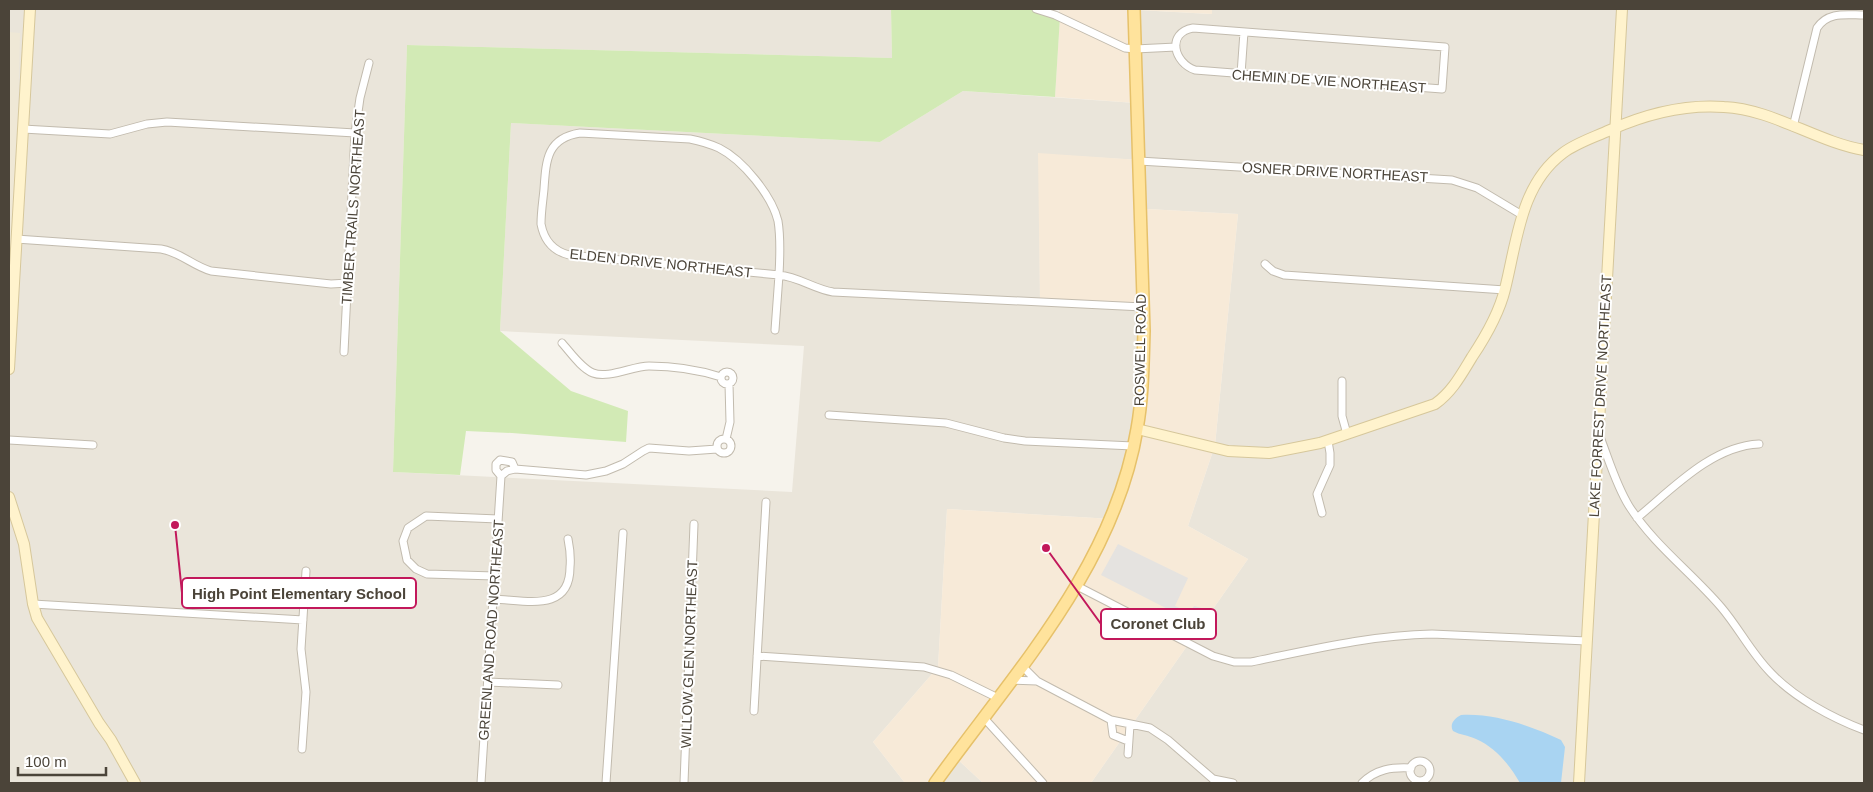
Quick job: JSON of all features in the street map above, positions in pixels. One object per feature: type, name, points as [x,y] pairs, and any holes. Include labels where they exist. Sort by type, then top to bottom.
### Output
[{"type":"main road","name":"ROSWELL ROAD","points":[[935,783],[1055,621],[1077,586],[1112,515],[1134,446],[1143,373],[1143,307],[1134,9]]},
{"type":"street","points":[[9,369],[30,9]]},
{"type":"street","points":[[1036,9],[1055,15],[1126,48],[1135,50],[1176,47]]},
{"type":"street","name":"LAKE FORREST DRIVE NORTHEAST","points":[[1579,783],[1622,9]]},
{"type":"street","points":[[1793,127],[1817,28],[1828,17],[1836,15],[1864,15]]},
{"type":"street","name":"CHEMIN DE VIE NORTHEAST","points":[[1193,28],[1446,47],[1442,89],[1195,70],[1188,68],[1179,58],[1176,47],[1177,39],[1181,33],[1193,28]]},
{"type":"street","points":[[1241,74],[1244,32]]},
{"type":"street","name":"TIMBER TRAILS NORTHEAST","points":[[344,352],[355,133],[360,98],[370,63]]},
{"type":"street","points":[[1137,429],[1228,451],[1249,453],[1277,452],[1328,440],[1427,408],[1446,396],[1455,386],[1490,329],[1505,290],[1522,214],[1535,185],[1555,160],[1571,148],[1638,118],[1673,110],[1711,106],[1741,109],[1852,148],[1864,150]]},
{"type":"street","points":[[23,129],[110,134],[147,124],[167,122],[355,133]]},
{"type":"street","name":"ELDEN DRIVE NORTHEAST","points":[[779,275],[780,233],[772,206],[763,190],[741,165],[719,148],[690,139],[580,133],[562,138],[550,151],[546,164],[541,224],[546,240],[559,251],[569,255],[794,277],[817,288],[833,292],[1143,307]]},
{"type":"street","name":"OSNER DRIVE NORTHEAST","points":[[1138,160],[1452,180],[1477,188],[1522,214]]},
{"type":"street","points":[[16,239],[161,249],[175,252],[197,266],[211,271],[331,284],[348,283]]},
{"type":"street","points":[[1265,264],[1273,271],[1284,275],[1505,290]]},
{"type":"street","points":[[775,330],[779,275]]},
{"type":"street","points":[[562,343],[584,366],[595,374],[650,366],[704,372],[721,377],[722,382],[729,384],[730,422],[726,439]]},
{"type":"street","points":[[1342,381],[1342,416],[1347,434]]},
{"type":"street","points":[[829,415],[946,423],[1004,438],[1025,441],[1134,446]]},
{"type":"street","points":[[1598,432],[1620,489],[1637,518],[1659,544],[1721,607],[1771,674],[1812,704],[1864,730]]},
{"type":"street","points":[[717,448],[719,441],[726,439]]},
{"type":"street","points":[[501,476],[507,471],[515,469],[586,475],[606,471],[623,464],[649,448],[689,451],[717,448],[721,452],[729,452],[731,444],[726,439]]},
{"type":"street","points":[[9,440],[93,445]]},
{"type":"street","points":[[1322,513],[1317,494],[1330,465],[1328,440]]},
{"type":"street","points":[[1637,518],[1716,456],[1738,446],[1759,444]]},
{"type":"street","name":"GREENLAND ROAD NORTHEAST","points":[[481,783],[501,476],[496,470],[496,464],[500,460],[512,462],[515,469]]},
{"type":"street","points":[[9,497],[24,544],[33,604],[37,618],[64,666],[136,783]]},
{"type":"street","points":[[754,711],[766,502]]},
{"type":"street","points":[[495,576],[427,574],[416,569],[407,560],[403,541],[408,528],[426,516],[498,519]]},
{"type":"street","name":"WILLOW GLEN NORTHEAST","points":[[684,783],[694,524]]},
{"type":"street","points":[[606,783],[622,533]]},
{"type":"street","points":[[493,599],[546,601],[561,595],[567,587],[570,578],[571,550],[568,539]]},
{"type":"street","points":[[302,749],[306,692],[302,649],[302,620],[306,571]]},
{"type":"street","points":[[1077,586],[1213,656],[1234,662],[1251,662],[1408,634],[1587,641]]},
{"type":"street","points":[[33,604],[302,620]]},
{"type":"street","points":[[757,656],[924,667],[951,675],[998,698]]},
{"type":"street","points":[[1022,666],[1037,681],[1111,720],[1150,728],[1168,740],[1214,781],[1233,783]]},
{"type":"street","points":[[1011,680],[1037,681]]},
{"type":"street","points":[[488,682],[558,685]]},
{"type":"street","points":[[984,718],[1043,783]]},
{"type":"street","points":[[1111,720],[1113,735],[1128,741]]},
{"type":"street","points":[[1128,754],[1130,725]]},
{"type":"street","points":[[1362,783],[1381,770],[1396,767],[1411,768]]},
{"type":"shaded area","points":[[9,9],[891,9],[892,58],[407,45],[393,472],[792,492],[804,346],[500,331],[511,123],[880,142],[963,91],[1136,103],[1138,10],[1211,14],[1212,9],[1864,9],[1864,783],[1091,783],[1248,559],[1188,526],[1215,445],[1238,214],[1147,209],[1140,160],[1039,154],[1040,302],[1143,307],[1142,408],[1112,519],[947,509],[938,667],[873,742],[905,783],[9,783],[9,275],[14,274]]},
{"type":"shaded area","points":[[1059,9],[1212,9],[1212,14],[1138,10],[1136,103],[1055,97]]},
{"type":"shaded area","points":[[9,32],[20,33],[14,274],[9,275]]},
{"type":"shaded area","points":[[1038,153],[1140,160],[1147,209],[1238,214],[1215,445],[1188,526],[1248,559],[1091,783],[983,783],[955,757],[936,783],[905,783],[873,742],[938,667],[947,509],[1112,519],[1142,408],[1143,308],[1040,302]]},
{"type":"shaded area","points":[[1118,544],[1188,578],[1175,606],[1190,613],[1194,606],[1216,612],[1205,628],[1101,575]]},
{"type":"shaded area","points":[[955,757],[983,783],[936,783]]},
{"type":"green space","points":[[891,9],[1038,9],[1060,17],[1055,97],[963,91],[880,142],[511,123],[500,331],[571,391],[628,411],[626,442],[466,431],[460,475],[393,472],[407,45],[892,58]]},
{"type":"water","points":[[1461,715],[1487,716],[1512,721],[1561,740],[1565,747],[1561,783],[1520,783],[1507,763],[1490,747],[1473,738],[1453,731],[1453,722]]},
{"type":"place","name":"High Point Elementary School","points":[[175,525]]},
{"type":"place","name":"Coronet Club","points":[[1046,548]]}]
